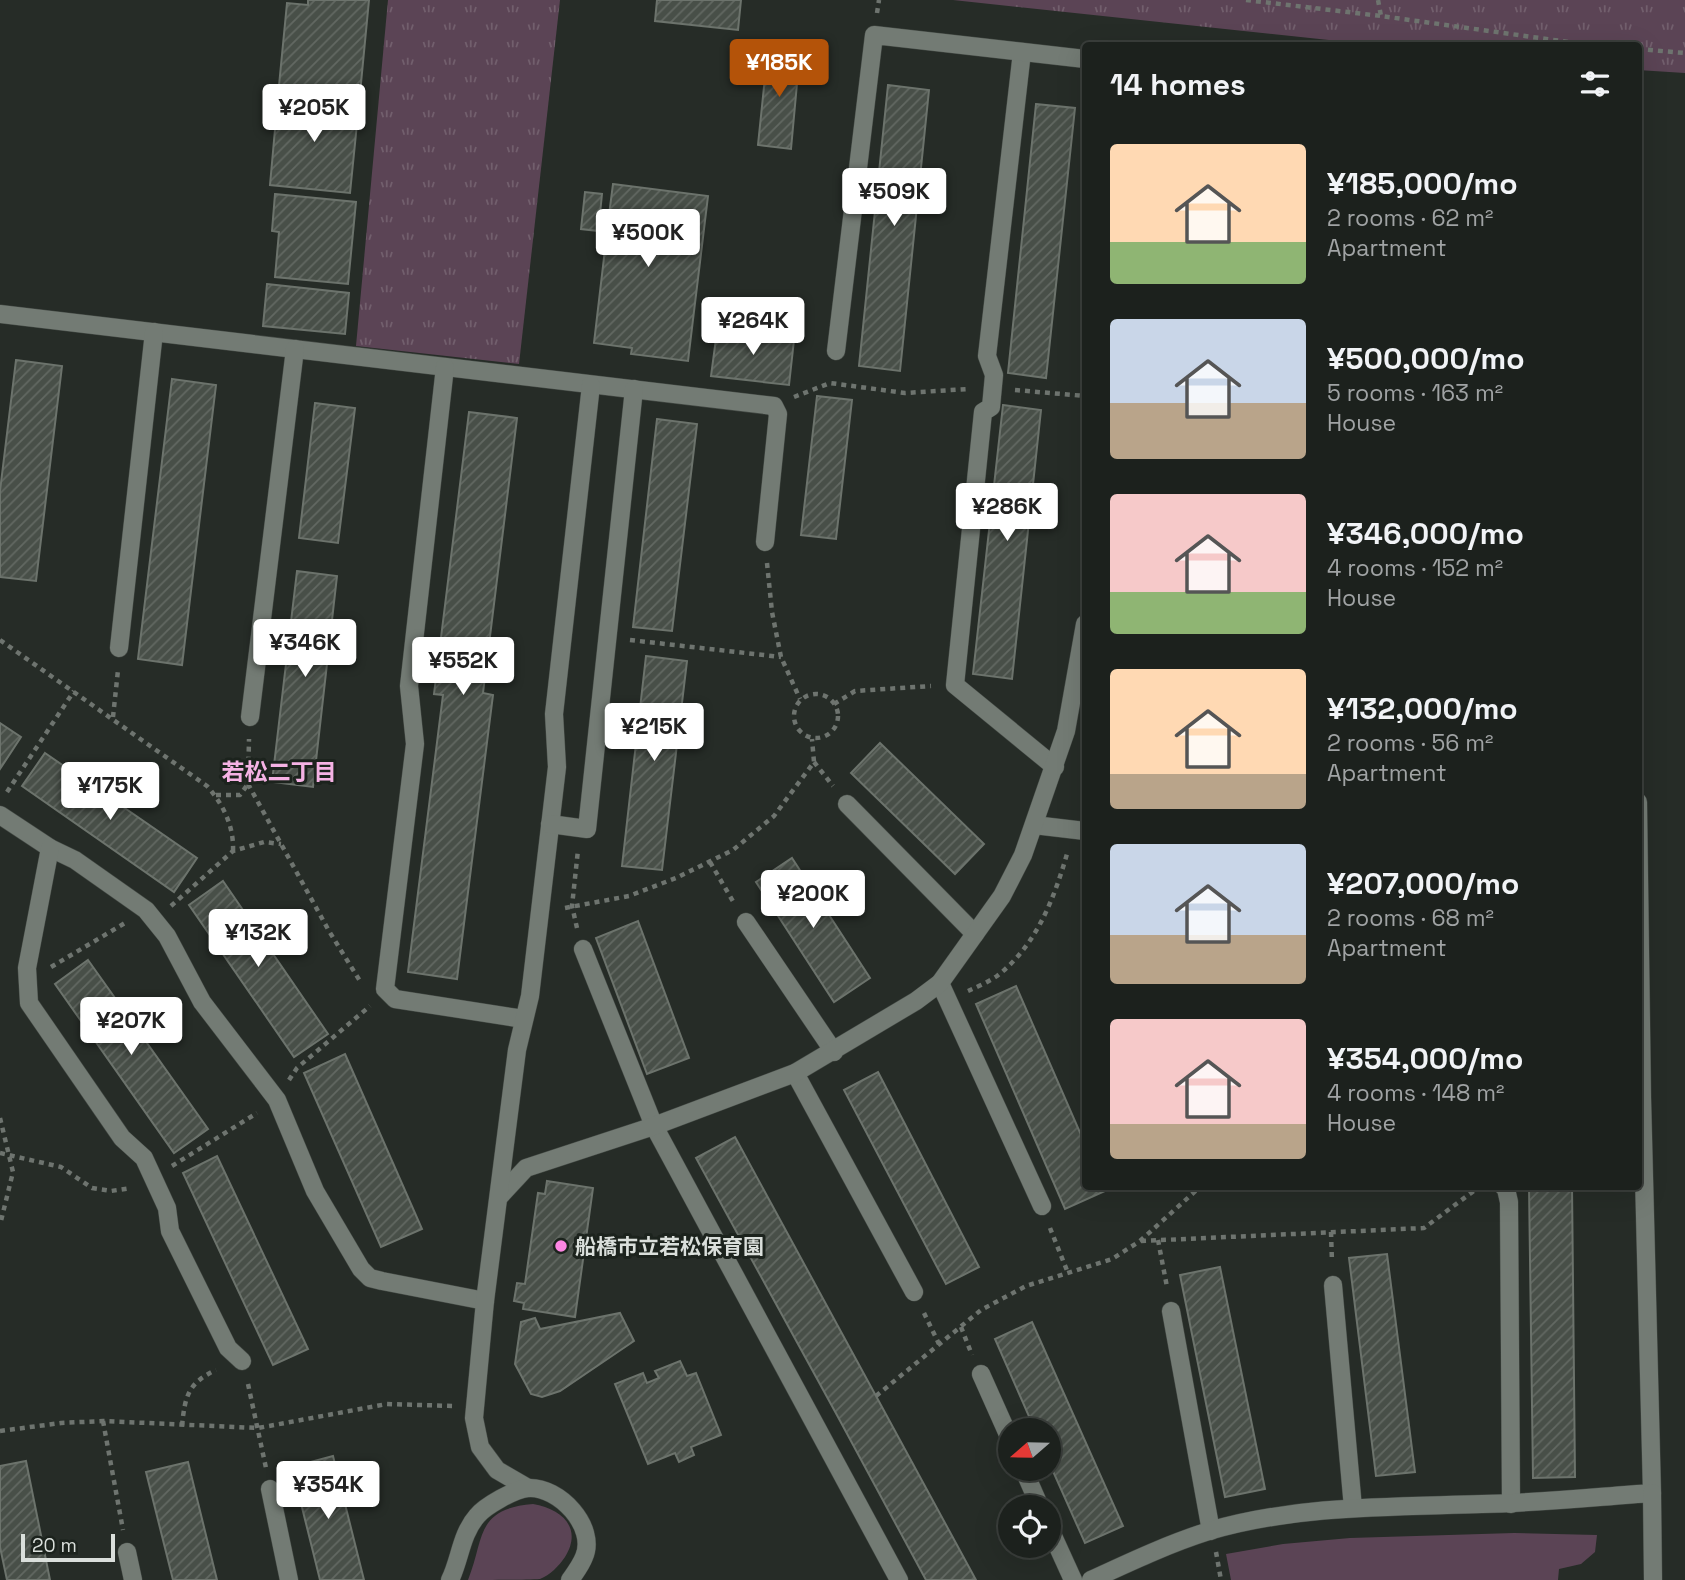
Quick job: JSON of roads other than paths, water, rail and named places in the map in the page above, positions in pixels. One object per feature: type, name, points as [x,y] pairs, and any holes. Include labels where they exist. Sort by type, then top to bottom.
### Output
[{"type":"street","points":[[836,351],[874,35],[1082,59]]},
{"type":"street","points":[[1022,52],[987,356],[994,375],[991,407],[983,412],[955,685],[1055,767]]},
{"type":"street","points":[[0,314],[775,406],[778,414],[765,542]]},
{"type":"street","points":[[120,648],[154,332]]},
{"type":"street","points":[[250,717],[295,349]]},
{"type":"street","points":[[445,367],[409,686],[415,744],[384,998],[524,1018]]},
{"type":"street","points":[[570,1580],[586,1555],[584,1529],[572,1508],[552,1492],[528,1488],[497,1470],[480,1447],[474,1418],[485,1301],[517,1050],[530,996],[557,767],[554,714],[592,385]]},
{"type":"street","points":[[550,824],[587,829],[634,389]]},
{"type":"street","points":[[500,1196],[526,1168],[654,1126],[795,1073],[834,1052],[940,983],[1002,896],[1023,855],[1066,731],[1082,641]]},
{"type":"street","points":[[847,804],[975,934]]},
{"type":"street","points":[[0,815],[75,860],[150,915],[167,936],[202,1002],[277,1100],[315,1191],[361,1269],[370,1278],[485,1301]]},
{"type":"street","points":[[1034,825],[1082,831]]},
{"type":"street","points":[[51,848],[27,968],[29,1003],[122,1138],[144,1158],[167,1208],[170,1231],[181,1255],[228,1348],[242,1361]]},
{"type":"street","points":[[746,922],[834,1052]]},
{"type":"street","points":[[583,949],[654,1126],[899,1580]]},
{"type":"street","points":[[940,983],[1042,1206]]},
{"type":"street","points":[[795,1073],[914,1292]]},
{"type":"street","points":[[1642,1162],[1653,1580]]},
{"type":"street","points":[[1506,1190],[1509,1202],[1511,1504]]},
{"type":"street","points":[[1333,1285],[1353,1508]]},
{"type":"street","points":[[1171,1311],[1213,1539]]},
{"type":"street","points":[[981,1374],[1001,1418]]},
{"type":"street","points":[[450,1580],[464,1538],[477,1515],[501,1499],[528,1488]]},
{"type":"street","points":[[270,1489],[289,1580]]},
{"type":"street","points":[[1091,1580],[1158,1549],[1213,1539],[1279,1516],[1353,1508],[1511,1504],[1652,1493]]},
{"type":"street","points":[[127,1552],[133,1580]]},
{"type":"street","points":[[1061,1554],[1073,1580]]},
{"type":"place","name":"船橋市立若松保育園","points":[[561,1246]]},
{"type":"district","name":"若松二丁目","points":[[279,772]]}]
